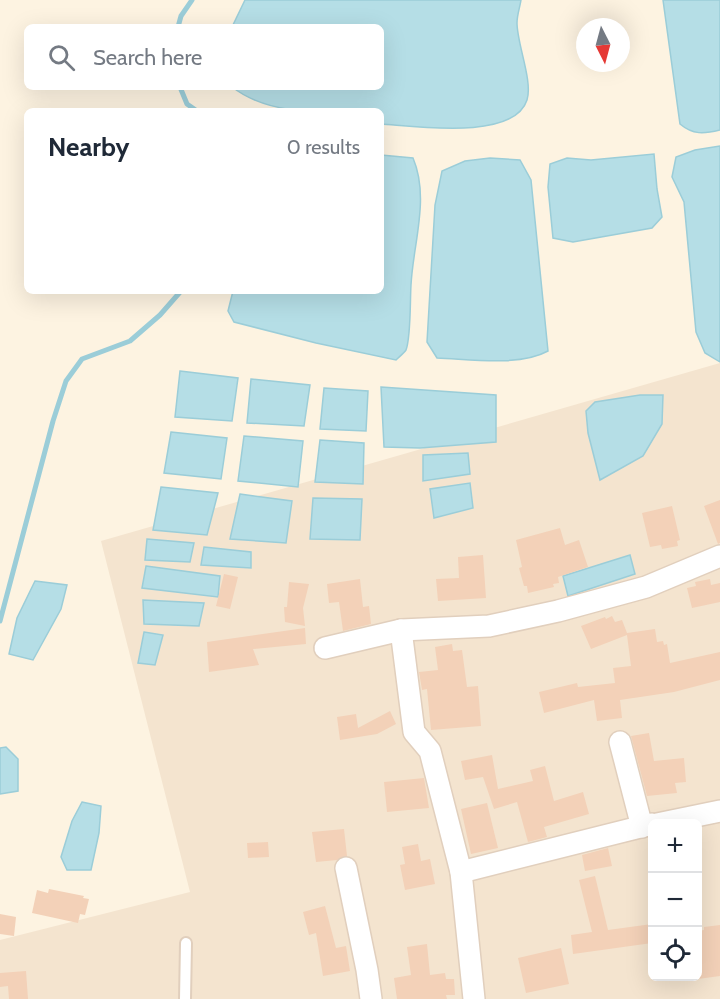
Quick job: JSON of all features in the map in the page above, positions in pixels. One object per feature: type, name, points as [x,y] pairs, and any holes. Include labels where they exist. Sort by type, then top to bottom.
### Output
[{"type":"street","points":[[325,648],[401,630],[489,626],[558,612],[646,587],[720,556]]},
{"type":"street","points":[[401,630],[414,732],[430,751],[460,872],[474,999]]},
{"type":"street","points":[[620,742],[648,819]]},
{"type":"street","points":[[680,819],[720,811]]},
{"type":"street","points":[[460,872],[648,825]]},
{"type":"street","points":[[346,868],[371,999]]},
{"type":"lane","points":[[185,999],[186,943]]},
{"type":"shaded area","points":[[720,363],[720,999],[0,999],[0,940],[190,892],[101,541]]},
{"type":"water","points":[[245,0],[521,0],[517,23],[528,83],[527,100],[518,113],[503,121],[484,126],[461,128],[384,124],[384,108],[280,108],[248,97],[237,90],[384,90],[384,24],[233,24]]},
{"type":"water","points":[[663,0],[720,0],[720,130],[699,133],[680,124]]},
{"type":"water","points":[[720,146],[720,362],[705,353],[696,332],[684,202],[672,177],[676,157],[695,150]]},
{"type":"water","points":[[654,154],[662,217],[652,228],[573,242],[553,238],[548,187],[550,164],[567,158],[591,160]]},
{"type":"water","points":[[384,155],[413,158],[420,189],[419,221],[412,269],[408,344],[396,360],[234,322],[228,311],[232,294],[384,294]]},
{"type":"water","points":[[490,158],[520,160],[531,180],[548,351],[536,356],[509,361],[437,358],[427,342],[435,205],[442,171],[465,161]]},
{"type":"water","points":[[180,371],[238,378],[232,421],[175,417]]},
{"type":"water","points":[[251,379],[310,385],[304,426],[247,423]]},
{"type":"water","points":[[381,387],[496,395],[496,442],[420,448],[384,447]]},
{"type":"water","points":[[324,388],[368,391],[366,431],[320,429]]},
{"type":"water","points":[[640,395],[663,395],[662,424],[643,456],[600,480],[588,433],[586,411],[595,402]]},
{"type":"water","points":[[171,432],[227,438],[221,479],[164,473]]},
{"type":"water","points":[[244,436],[303,441],[298,487],[238,481]]},
{"type":"water","points":[[320,440],[364,443],[363,484],[315,482]]},
{"type":"water","points":[[468,453],[470,474],[423,481],[423,455]]},
{"type":"water","points":[[470,483],[473,508],[434,518],[430,489]]},
{"type":"water","points":[[161,487],[218,493],[207,535],[153,530]]},
{"type":"water","points":[[240,494],[292,501],[286,543],[230,539]]},
{"type":"water","points":[[313,498],[362,499],[360,540],[310,539]]},
{"type":"water","points":[[147,539],[194,543],[190,562],[145,560]]},
{"type":"water","points":[[204,547],[251,552],[251,568],[201,565]]},
{"type":"water","points":[[630,555],[635,574],[568,596],[563,576]]},
{"type":"water","points":[[146,566],[220,576],[218,597],[142,588]]},
{"type":"water","points":[[35,581],[67,585],[61,609],[33,660],[9,654],[17,618]]},
{"type":"water","points":[[143,600],[204,603],[199,626],[144,624]]},
{"type":"water","points":[[144,632],[163,635],[155,665],[138,663]]},
{"type":"water","points":[[6,747],[18,759],[18,791],[0,794],[0,748]]},
{"type":"water","points":[[82,802],[101,806],[99,833],[91,870],[67,870],[61,857],[72,821]]},
{"type":"building","points":[[720,500],[720,543],[718,544],[704,506]]},
{"type":"building","points":[[672,506],[680,540],[677,541],[678,546],[662,549],[661,545],[650,547],[642,513]]},
{"type":"building","points":[[560,528],[565,545],[579,540],[588,567],[558,577],[559,583],[553,584],[554,587],[528,593],[519,568],[522,567],[516,540]]},
{"type":"building","points":[[483,555],[486,598],[438,601],[436,579],[459,578],[458,557]]},
{"type":"building","points":[[224,574],[238,577],[230,609],[216,606]]},
{"type":"building","points":[[360,579],[363,607],[369,606],[371,624],[343,631],[339,602],[329,603],[327,584]]},
{"type":"building","points":[[710,579],[711,585],[720,583],[720,602],[692,608],[687,588],[696,586],[695,582]]},
{"type":"building","points":[[289,582],[309,584],[303,608],[305,626],[285,622],[284,607],[287,607]]},
{"type":"building","points":[[612,616],[615,622],[622,620],[627,633],[655,629],[657,642],[663,641],[664,645],[667,644],[670,663],[720,652],[720,680],[674,692],[620,700],[622,718],[597,721],[594,700],[544,713],[539,692],[577,683],[578,687],[615,683],[613,668],[631,666],[627,635],[591,649],[581,626]]},
{"type":"building","points":[[305,628],[306,644],[253,649],[259,665],[209,672],[207,642]]},
{"type":"building","points":[[452,644],[453,651],[462,650],[467,687],[478,686],[481,726],[431,730],[427,689],[422,690],[419,672],[438,670],[435,647]]},
{"type":"building","points":[[390,711],[396,724],[377,734],[340,740],[337,717],[356,714],[358,728]]},
{"type":"building","points":[[649,733],[654,761],[684,758],[686,782],[675,783],[677,793],[647,796],[631,736]]},
{"type":"building","points":[[492,755],[498,789],[533,781],[530,770],[545,766],[554,801],[583,792],[589,814],[544,827],[547,837],[528,842],[517,802],[494,809],[483,777],[465,780],[461,761]]},
{"type":"building","points":[[424,778],[429,808],[387,812],[384,782]]},
{"type":"building","points":[[487,803],[498,848],[471,854],[461,809]]},
{"type":"building","points":[[344,829],[347,856],[337,860],[316,862],[312,832]]},
{"type":"building","points":[[268,842],[269,857],[248,858],[247,843]]},
{"type":"building","points":[[418,844],[421,861],[430,859],[435,884],[405,890],[400,865],[405,864],[402,847]]},
{"type":"building","points":[[608,848],[612,866],[585,871],[582,855]]},
{"type":"building","points":[[595,876],[608,930],[648,925],[648,944],[573,954],[571,935],[592,932],[579,880]]},
{"type":"building","points":[[49,889],[89,899],[85,915],[80,914],[78,923],[32,913],[37,890],[48,893]]},
{"type":"building","points":[[325,906],[336,948],[346,946],[350,971],[323,976],[316,933],[309,935],[303,912]]},
{"type":"building","points":[[0,914],[16,917],[14,936],[0,934]]},
{"type":"building","points":[[720,925],[720,976],[702,978],[702,930],[704,927]]},
{"type":"building","points":[[427,944],[430,975],[445,973],[446,979],[454,979],[455,995],[446,995],[447,999],[397,999],[394,978],[411,975],[407,947]]},
{"type":"building","points":[[561,948],[569,984],[526,993],[518,958]]},
{"type":"building","points":[[26,971],[28,999],[9,999],[8,986],[0,987],[0,973]]},
{"type":"waterway","points":[[179,24],[181,16],[192,0]]},
{"type":"waterway","points":[[181,90],[187,104],[193,108]]},
{"type":"waterway","points":[[0,621],[53,421],[66,381],[82,359],[130,341],[160,315],[178,294]]}]
